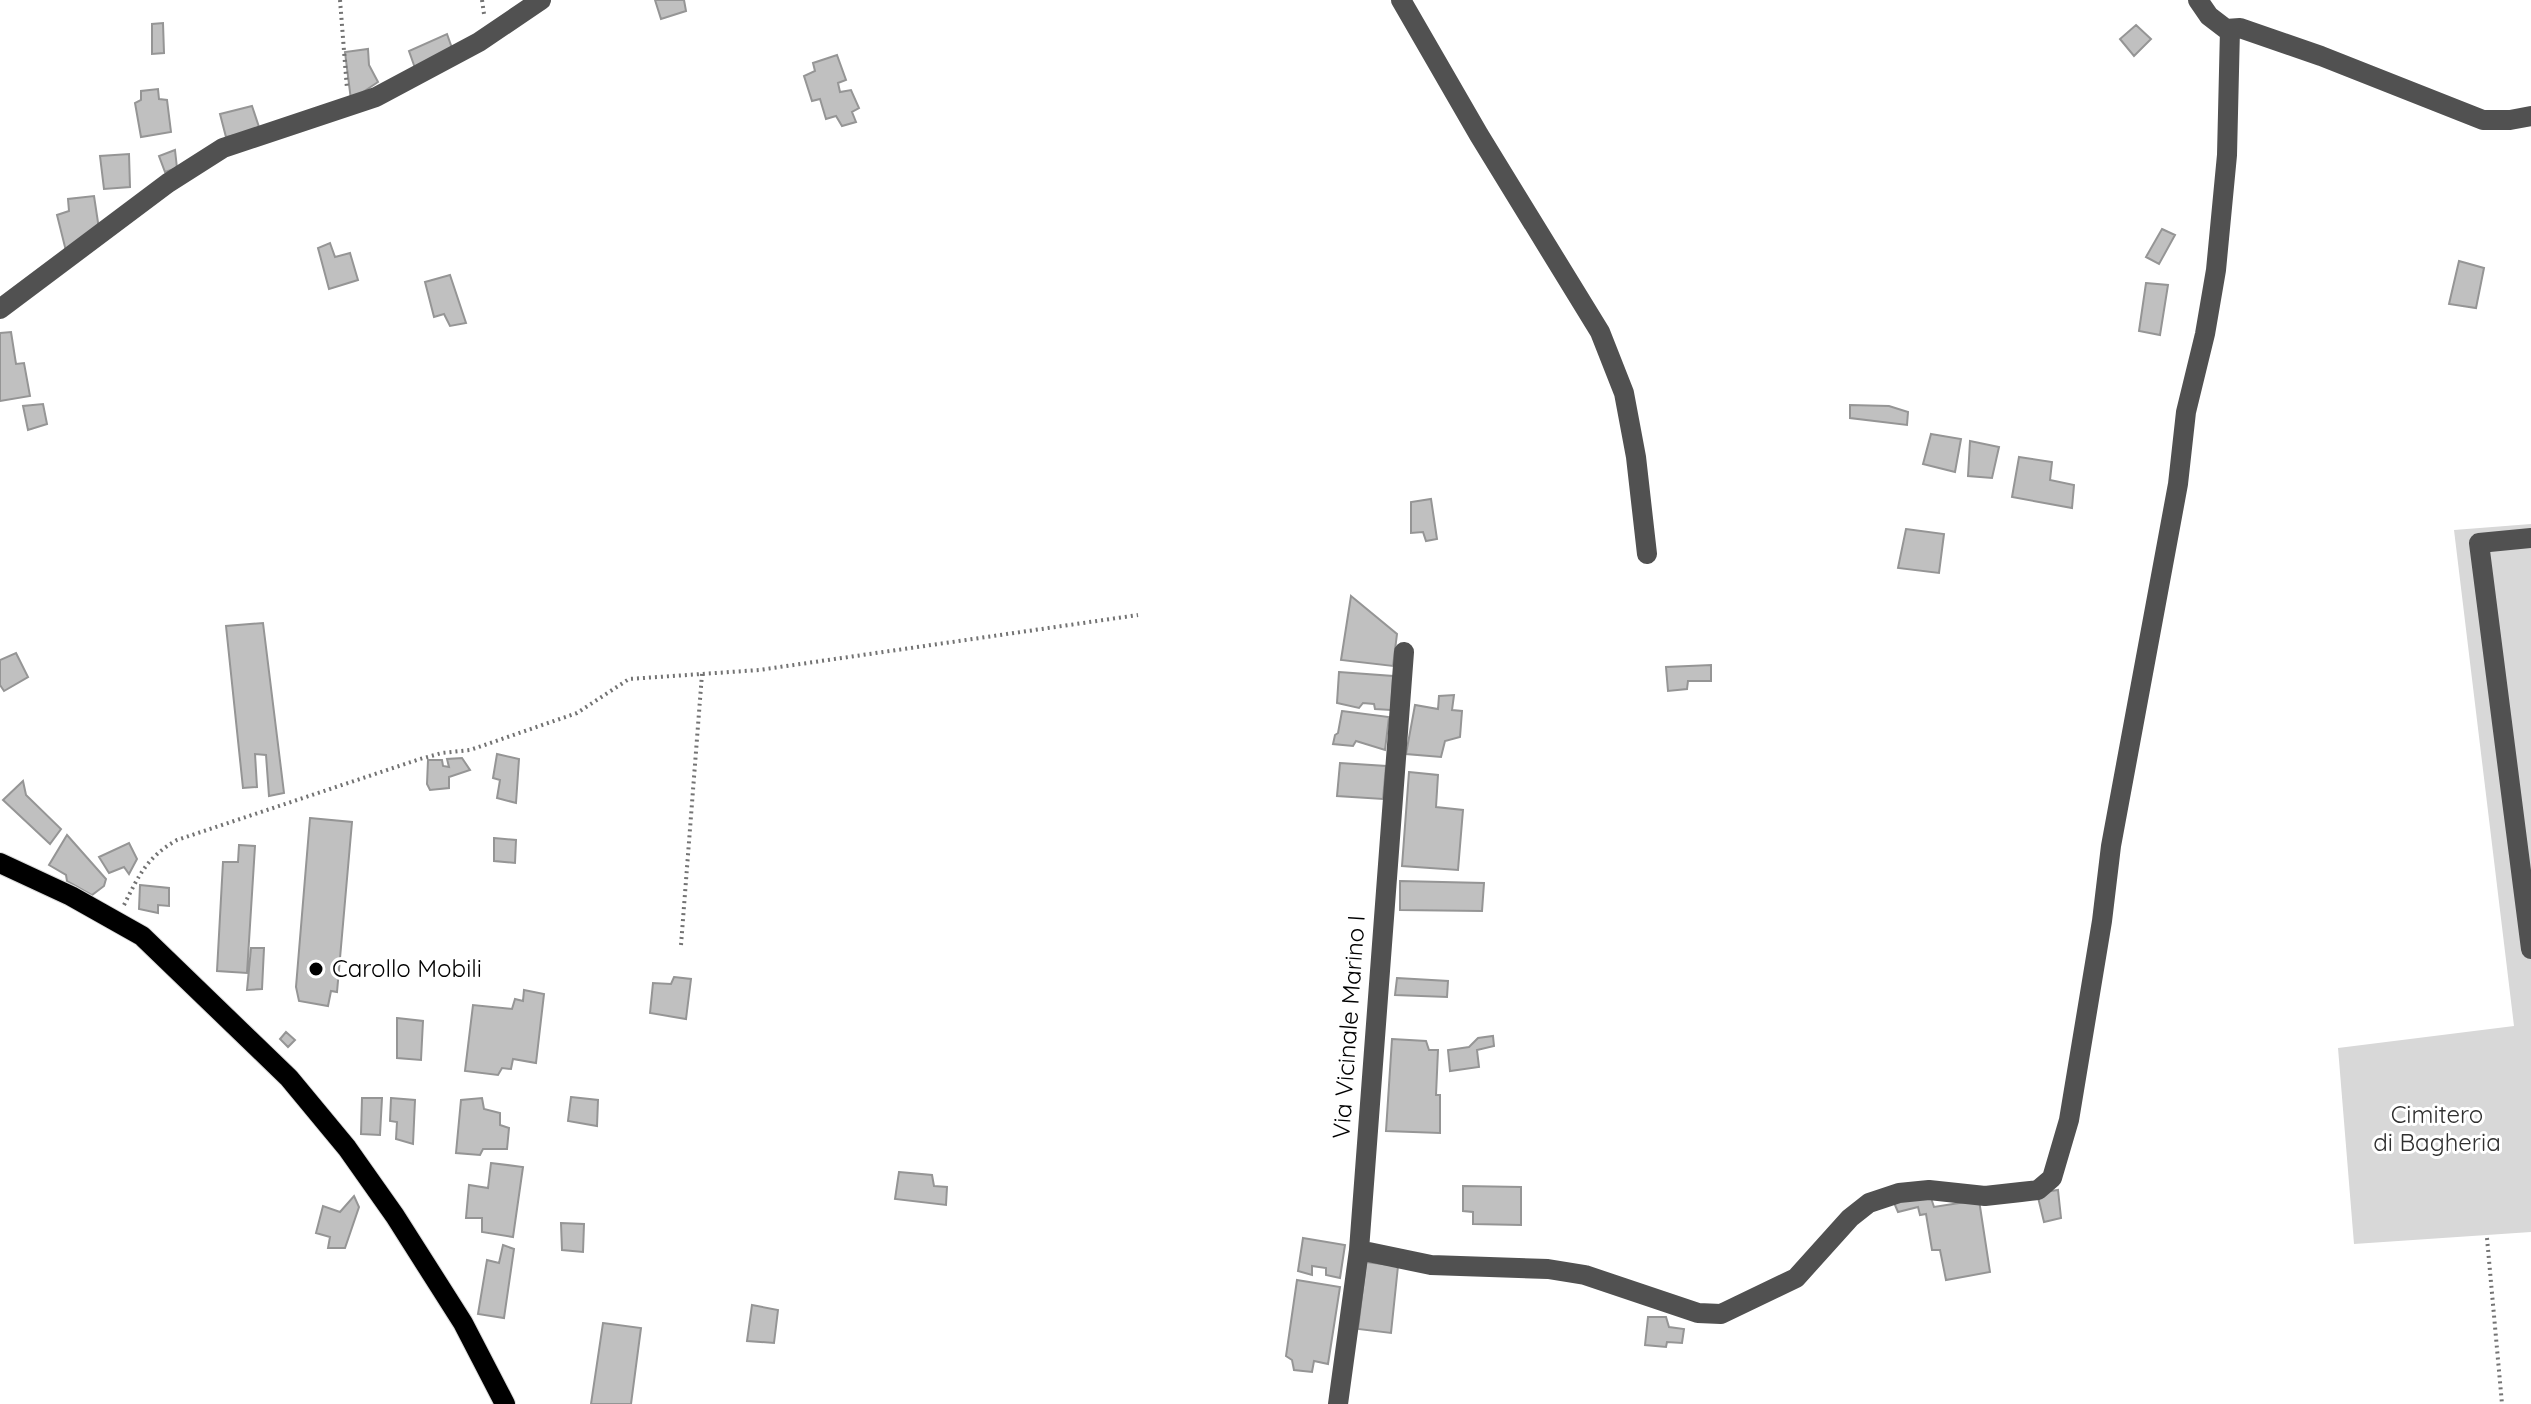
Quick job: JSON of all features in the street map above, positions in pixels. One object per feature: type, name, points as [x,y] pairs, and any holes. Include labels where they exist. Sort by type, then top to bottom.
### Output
[{"type":"main road","points":[[0,863],[71,896],[142,936],[289,1078],[347,1148],[463,1323],[505,1404]]},
{"type":"street","points":[[0,309],[168,183],[223,148],[376,97],[479,42],[541,0]]},
{"type":"street","points":[[1401,0],[1479,135],[1600,332],[1624,393],[1636,457],[1647,554]]},
{"type":"street","points":[[2198,0],[2209,16],[2226,29],[2240,28],[2321,56],[2483,120],[2531,116]]},
{"type":"street","points":[[1359,1250],[1431,1265],[1548,1269],[1585,1275],[1698,1313],[1721,1314],[1796,1278],[1850,1218],[1869,1203],[1899,1193],[1929,1190],[1985,1196],[2038,1190],[2052,1178],[2069,1120],[2102,921],[2111,846],[2178,484],[2186,412],[2216,270],[2227,155],[2230,29]]},
{"type":"street","points":[[2531,538],[2479,543],[2531,949]]},
{"type":"street","name":"Via Vicinale Marino I","points":[[1338,1404],[1359,1250],[1404,652]]},
{"type":"path","points":[[340,0],[349,107]]},
{"type":"path","points":[[116,921],[142,870],[156,852],[177,840],[420,759],[470,750],[563,718],[577,713],[629,679],[759,670],[1138,615]]},
{"type":"path","points":[[681,945],[702,674]]},
{"type":"path","points":[[2487,1238],[2502,1404]]},
{"type":"green space","name":"Cimitero di Bagheria","points":[[2531,524],[2531,1232],[2354,1244],[2338,1048],[2514,1026],[2454,530]]},
{"type":"building","points":[[655,0],[684,0],[686,11],[661,19]]},
{"type":"building","points":[[163,23],[164,53],[152,54],[152,24]]},
{"type":"building","points":[[2136,25],[2151,39],[2134,56],[2120,39]]},
{"type":"building","points":[[447,34],[453,51],[415,68],[409,51]]},
{"type":"building","points":[[368,49],[369,65],[378,82],[351,100],[345,52]]},
{"type":"building","points":[[837,55],[846,80],[838,83],[840,92],[851,90],[859,108],[852,112],[856,122],[842,126],[836,116],[826,119],[820,99],[812,101],[804,76],[815,71],[813,63]]},
{"type":"building","points":[[158,89],[159,99],[167,100],[171,132],[141,137],[135,103],[141,100],[141,91]]},
{"type":"building","points":[[252,106],[260,130],[226,137],[220,114]]},
{"type":"building","points":[[175,150],[177,168],[165,172],[159,156]]},
{"type":"building","points":[[129,154],[130,187],[104,189],[100,156]]},
{"type":"building","points":[[94,196],[99,229],[66,251],[57,215],[69,211],[68,199]]},
{"type":"building","points":[[2162,229],[2175,235],[2159,264],[2146,257]]},
{"type":"building","points":[[330,243],[335,257],[350,253],[358,280],[329,289],[318,248]]},
{"type":"building","points":[[2459,261],[2484,268],[2476,308],[2449,304]]},
{"type":"building","points":[[450,275],[466,323],[450,326],[444,314],[434,317],[425,282]]},
{"type":"building","points":[[2146,283],[2168,285],[2160,335],[2139,331]]},
{"type":"building","points":[[11,332],[16,364],[24,363],[30,396],[0,401],[0,333]]},
{"type":"building","points":[[43,404],[47,424],[28,430],[23,406]]},
{"type":"building","points":[[1850,405],[1889,406],[1908,412],[1907,425],[1850,418]]},
{"type":"building","points":[[1931,434],[1961,439],[1955,472],[1923,464]]},
{"type":"building","points":[[1970,441],[1999,447],[1992,478],[1968,476]]},
{"type":"building","points":[[2019,457],[2052,462],[2050,480],[2074,485],[2072,508],[2012,497]]},
{"type":"building","points":[[1431,499],[1437,539],[1426,541],[1423,532],[1411,533],[1411,502]]},
{"type":"building","points":[[1906,529],[1944,534],[1939,573],[1898,568]]},
{"type":"building","points":[[1351,596],[1397,634],[1393,666],[1341,660]]},
{"type":"building","points":[[263,623],[284,793],[269,796],[266,755],[255,754],[257,787],[243,788],[226,626]]},
{"type":"building","points":[[16,653],[28,677],[4,691],[0,685],[0,660]]},
{"type":"building","points":[[1711,665],[1711,681],[1688,681],[1687,689],[1668,691],[1666,667]]},
{"type":"building","points":[[1339,672],[1393,676],[1391,710],[1375,709],[1374,704],[1363,703],[1359,708],[1337,703]]},
{"type":"building","points":[[1454,695],[1452,710],[1462,711],[1460,737],[1445,741],[1441,757],[1406,754],[1415,705],[1438,709],[1439,696]]},
{"type":"building","points":[[1342,711],[1389,717],[1385,750],[1356,741],[1353,746],[1333,744]]},
{"type":"building","points":[[497,754],[519,759],[516,803],[497,798],[500,780],[493,778]]},
{"type":"building","points":[[462,758],[470,770],[449,777],[449,788],[430,790],[427,784],[428,760],[442,760],[443,766],[449,767],[447,759]]},
{"type":"building","points":[[1340,763],[1386,766],[1383,799],[1337,796]]},
{"type":"building","points":[[1409,772],[1438,775],[1436,807],[1463,810],[1458,870],[1402,866]]},
{"type":"building","points":[[23,781],[26,795],[61,829],[50,844],[3,800]]},
{"type":"building","points":[[310,818],[352,822],[337,992],[331,991],[328,1006],[299,1001],[296,987]]},
{"type":"building","points":[[67,835],[106,879],[104,886],[92,895],[67,881],[66,875],[49,865]]},
{"type":"building","points":[[494,838],[516,840],[515,863],[494,861]]},
{"type":"building","points":[[129,843],[137,859],[129,874],[124,867],[109,873],[99,857]]},
{"type":"building","points":[[239,845],[255,846],[247,973],[217,971],[223,862],[238,862]]},
{"type":"building","points":[[1400,881],[1484,883],[1482,911],[1400,910]]},
{"type":"building","points":[[140,885],[169,888],[169,906],[158,905],[158,913],[139,909]]},
{"type":"building","points":[[251,948],[264,948],[262,989],[247,990]]},
{"type":"building","points":[[674,977],[691,979],[686,1019],[650,1013],[653,983],[671,984]]},
{"type":"building","points":[[1397,978],[1448,981],[1447,997],[1395,995]]},
{"type":"building","points":[[524,990],[544,994],[536,1063],[513,1059],[511,1069],[502,1068],[498,1075],[465,1071],[473,1005],[512,1009],[515,999],[523,1001]]},
{"type":"building","points":[[397,1018],[423,1021],[421,1060],[397,1058]]},
{"type":"building","points":[[286,1032],[295,1040],[288,1047],[280,1039]]},
{"type":"building","points":[[1493,1036],[1494,1046],[1477,1050],[1479,1067],[1450,1071],[1448,1050],[1469,1047],[1478,1038]]},
{"type":"building","points":[[1392,1039],[1426,1041],[1429,1050],[1438,1050],[1436,1095],[1440,1095],[1440,1133],[1386,1131]]},
{"type":"building","points":[[571,1097],[598,1100],[597,1126],[568,1121]]},
{"type":"building","points":[[362,1098],[382,1098],[380,1135],[361,1134]]},
{"type":"building","points":[[391,1098],[415,1100],[413,1144],[396,1139],[397,1122],[390,1121]]},
{"type":"building","points":[[482,1098],[484,1109],[500,1113],[500,1125],[509,1128],[507,1149],[483,1149],[480,1155],[456,1153],[461,1100]]},
{"type":"building","points":[[491,1163],[523,1167],[513,1237],[482,1232],[482,1218],[466,1218],[469,1185],[488,1188]]},
{"type":"building","points":[[899,1172],[932,1175],[934,1186],[947,1187],[946,1205],[895,1199]]},
{"type":"building","points":[[1463,1186],[1521,1187],[1521,1225],[1473,1224],[1473,1212],[1463,1211]]},
{"type":"building","points":[[2058,1190],[2061,1218],[2044,1222],[2037,1193]]},
{"type":"building","points":[[354,1196],[359,1207],[345,1248],[328,1248],[330,1237],[316,1233],[323,1206],[340,1212]]},
{"type":"building","points":[[1892,1198],[1931,1198],[1934,1207],[1979,1200],[1990,1272],[1946,1280],[1940,1250],[1932,1250],[1926,1214],[1920,1215],[1918,1207],[1898,1212]]},
{"type":"building","points":[[561,1223],[584,1224],[583,1252],[562,1250]]},
{"type":"building","points":[[1303,1238],[1345,1245],[1340,1278],[1326,1275],[1326,1268],[1312,1266],[1312,1275],[1298,1271]]},
{"type":"building","points":[[503,1245],[514,1249],[504,1318],[478,1314],[487,1260],[499,1263]]},
{"type":"building","points":[[1366,1262],[1398,1266],[1391,1333],[1358,1329]]},
{"type":"building","points":[[1297,1280],[1340,1287],[1328,1364],[1314,1361],[1312,1372],[1294,1370],[1292,1360],[1286,1356]]},
{"type":"building","points":[[752,1305],[778,1310],[774,1343],[747,1341]]},
{"type":"building","points":[[1648,1317],[1666,1317],[1669,1327],[1684,1329],[1682,1343],[1667,1342],[1666,1347],[1645,1345]]},
{"type":"building","points":[[603,1323],[641,1328],[631,1404],[591,1404]]},
{"type":"place","name":"Carollo Mobili","points":[[316,969]]}]
